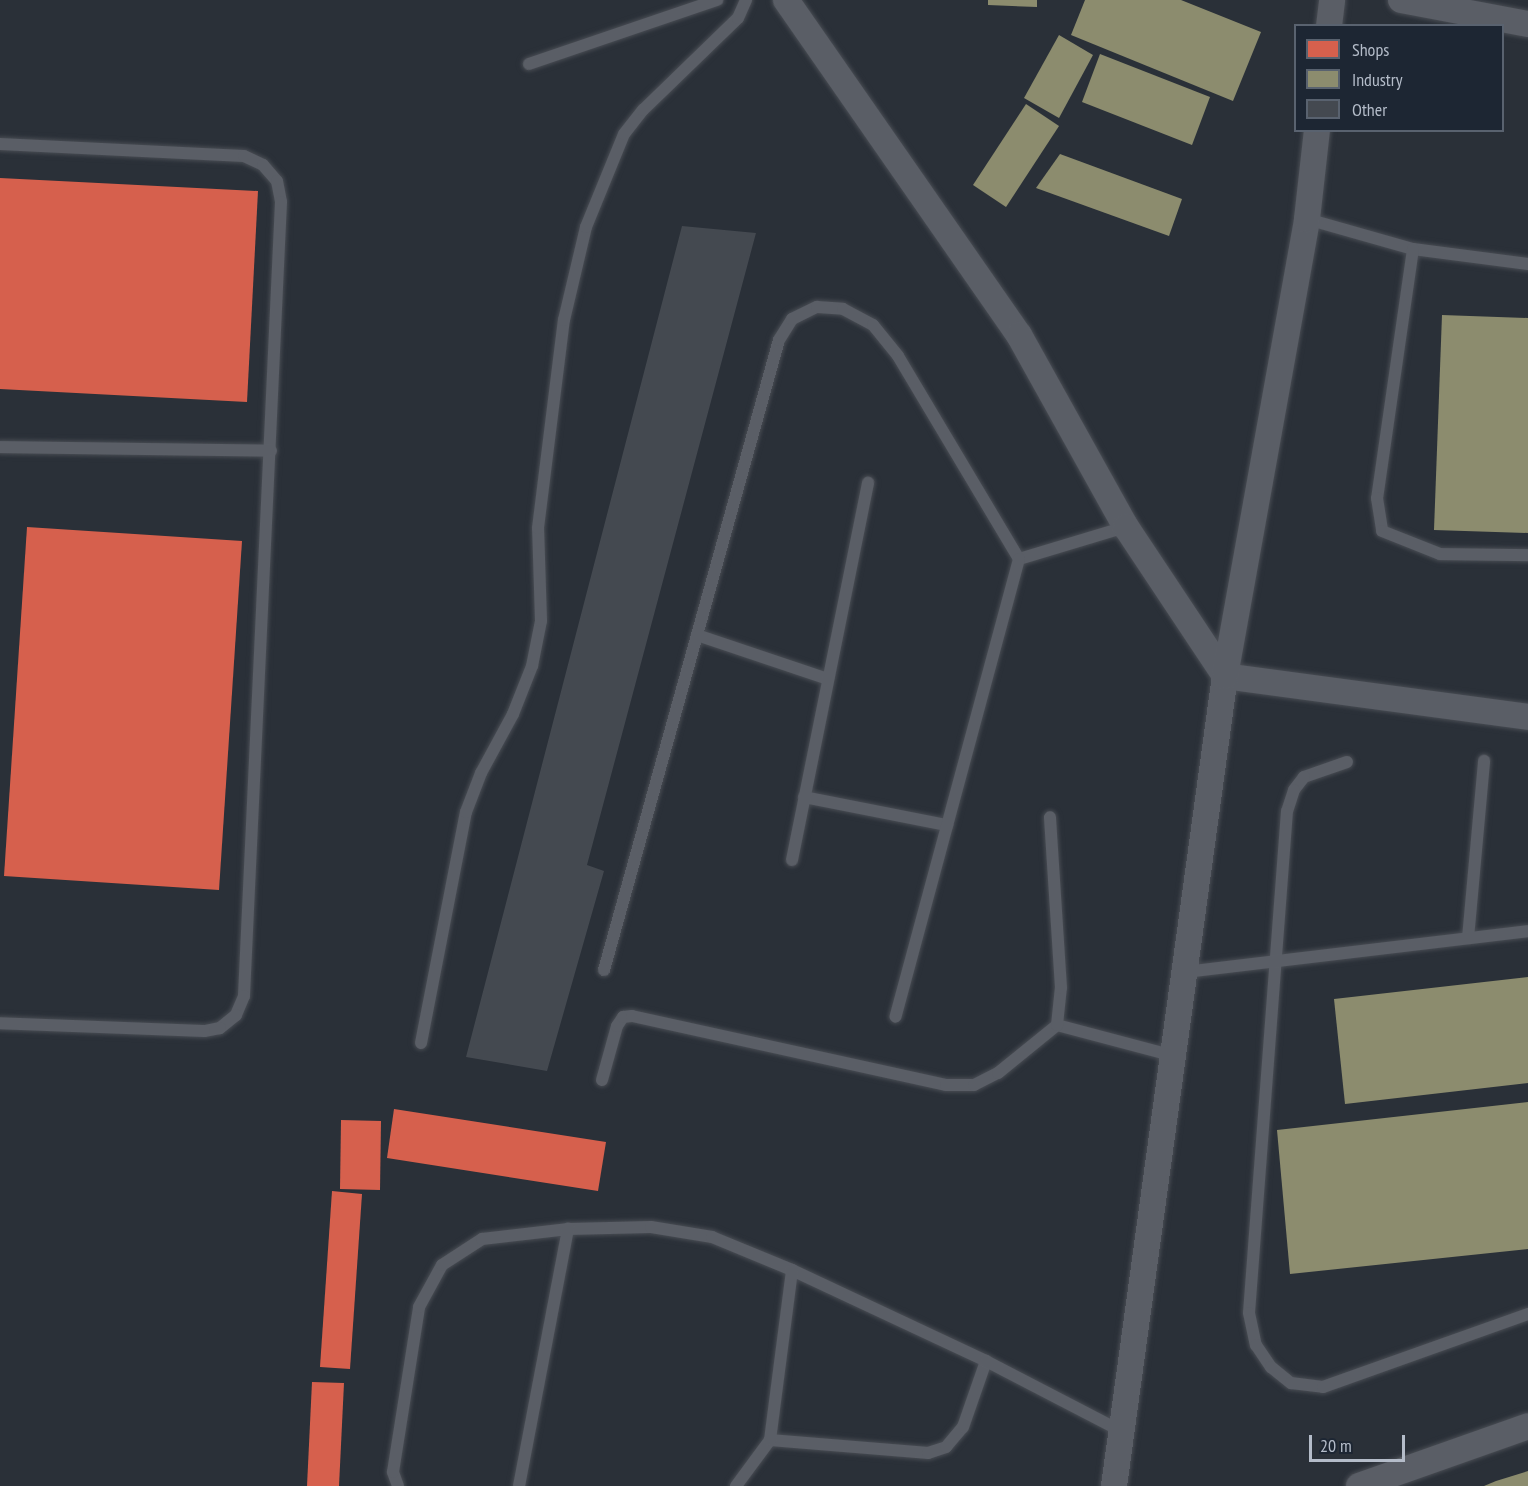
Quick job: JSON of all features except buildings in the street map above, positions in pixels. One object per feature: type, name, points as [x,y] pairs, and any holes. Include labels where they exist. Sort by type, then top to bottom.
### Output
[{"type":"street","points":[[786,0],[1019,335],[1126,527],[1225,676],[1528,717]]},
{"type":"street","points":[[1329,24],[1332,0]]},
{"type":"street","points":[[1401,0],[1528,24]]},
{"type":"street","points":[[1114,1486],[1225,676],[1307,219],[1317,132]]},
{"type":"street","points":[[1359,1486],[1528,1426]]},
{"type":"lane","points":[[529,64],[717,0]]},
{"type":"lane","points":[[421,1043],[466,812],[481,772],[513,714],[532,666],[541,621],[538,528],[552,412],[564,320],[586,227],[624,134],[643,110],[738,18],[746,0]]},
{"type":"lane","points":[[0,144],[244,156],[263,165],[277,181],[281,202],[272,451],[244,996],[236,1015],[220,1028],[204,1031],[0,1023]]},
{"type":"lane","points":[[1307,219],[1413,249],[1528,264]]},
{"type":"lane","points":[[1413,249],[1377,498],[1382,531],[1440,554],[1528,555]]},
{"type":"lane","points":[[603,970],[779,340],[792,319],[817,307],[843,309],[873,325],[898,356],[1019,559],[895,1017]]},
{"type":"lane","points":[[0,447],[272,451]]},
{"type":"lane","points":[[792,860],[868,483]]},
{"type":"lane","points":[[1019,559],[1126,527]]},
{"type":"lane","points":[[697,635],[828,680]]},
{"type":"lane","points":[[1467,938],[1484,761]]},
{"type":"lane","points":[[1347,762],[1304,777],[1294,790],[1287,811],[1278,960],[1249,1313],[1256,1345],[1271,1367],[1291,1383],[1323,1388],[1528,1314]]},
{"type":"lane","points":[[804,797],[947,825]]},
{"type":"lane","points":[[602,1080],[617,1026],[623,1017],[632,1016],[946,1085],[974,1085],[998,1073],[1057,1025],[1061,988],[1050,817]]},
{"type":"lane","points":[[1185,972],[1528,931]]},
{"type":"lane","points":[[1057,1025],[1174,1056]]},
{"type":"lane","points":[[398,1486],[393,1472],[419,1307],[442,1265],[482,1239],[568,1229],[651,1227],[712,1237],[792,1270],[986,1361],[1121,1431]]},
{"type":"lane","points":[[519,1486],[568,1229]]},
{"type":"lane","points":[[736,1486],[770,1440],[792,1270]]},
{"type":"lane","points":[[770,1440],[928,1453],[946,1447],[963,1427],[986,1361]]}]
